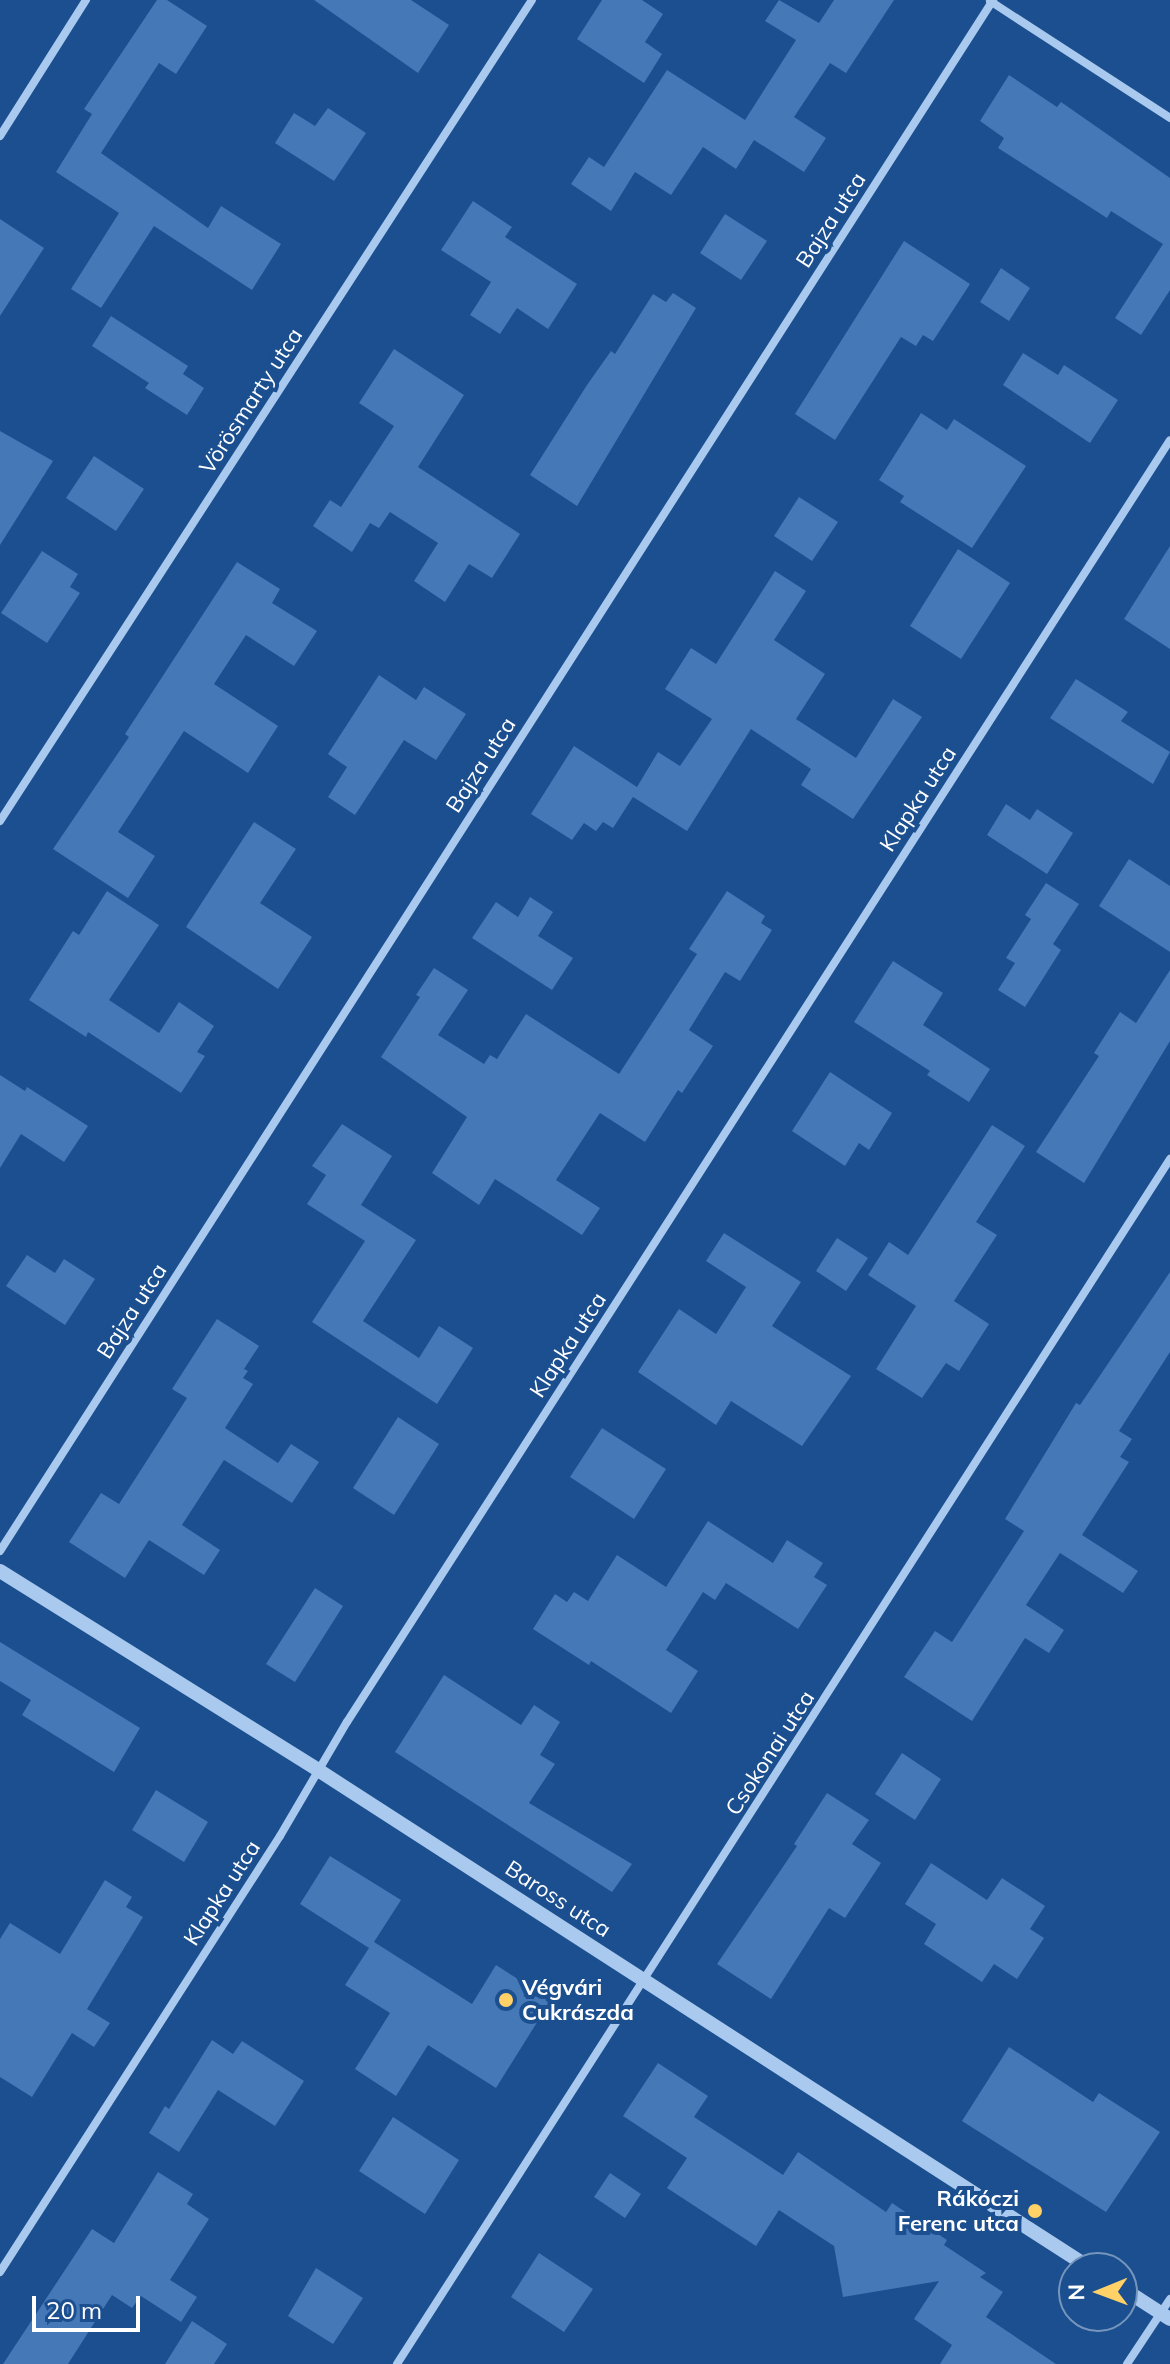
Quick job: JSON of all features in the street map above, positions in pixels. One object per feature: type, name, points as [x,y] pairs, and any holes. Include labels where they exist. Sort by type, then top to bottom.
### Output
[{"type":"street","points":[[0,136],[86,0]]},
{"type":"street","name":"Vörösmarty utca","points":[[0,821],[532,0]]},
{"type":"street","points":[[991,1],[1170,118]]},
{"type":"street","name":"Bajza utca","points":[[0,1551],[991,1]]},
{"type":"street","name":"Klapka utca","points":[[0,2272],[1170,440]]},
{"type":"street","name":"Csokonai utca","points":[[397,2364],[1170,1159]]},
{"type":"street","name":"Baross utca","points":[[0,1571],[318,1770],[1065,2252]]},
{"type":"street","points":[[1138,2298],[1165,2316]]},
{"type":"street","points":[[1127,2364],[1165,2316],[1170,2299]]},
{"type":"building","points":[[157,0],[167,0],[207,26],[176,74],[159,63],[101,153],[208,228],[221,206],[281,244],[252,290],[154,226],[101,308],[71,289],[119,213],[56,172],[92,114],[84,109]]},
{"type":"building","points":[[314,0],[411,0],[449,25],[418,73]]},
{"type":"building","points":[[602,0],[642,0],[663,14],[645,42],[662,54],[644,83],[577,39]]},
{"type":"building","points":[[779,0],[819,23],[834,0],[894,0],[846,73],[830,63],[794,117],[826,138],[804,172],[754,140],[736,169],[703,147],[671,195],[635,172],[611,211],[571,184],[589,157],[604,167],[667,70],[745,120],[796,40],[765,21]]},
{"type":"building","points":[[1009,75],[1057,107],[1061,102],[1170,178],[1170,290],[1141,335],[1115,318],[1163,244],[1111,211],[1107,218],[998,148],[1004,138],[980,121]]},
{"type":"building","points":[[328,108],[366,133],[334,181],[275,143],[294,113],[315,126]]},
{"type":"building","points":[[473,201],[512,227],[505,237],[577,284],[548,329],[517,308],[500,334],[470,315],[491,282],[441,250]]},
{"type":"building","points":[[725,214],[767,241],[741,280],[700,253]]},
{"type":"building","points":[[0,219],[44,248],[0,316]]},
{"type":"building","points":[[904,241],[970,284],[933,341],[923,335],[916,346],[901,337],[835,440],[795,414]]},
{"type":"building","points":[[1001,268],[1030,288],[1009,321],[980,302]]},
{"type":"building","points":[[673,293],[696,308],[577,506],[530,475],[587,385],[611,351],[615,354],[653,294],[666,302]]},
{"type":"building","points":[[111,316],[188,366],[183,374],[204,388],[187,415],[145,388],[149,383],[92,346]]},
{"type":"building","points":[[394,349],[464,395],[418,467],[520,534],[492,578],[469,564],[445,602],[414,581],[438,543],[390,512],[379,528],[370,523],[352,552],[313,526],[330,500],[341,507],[394,426],[359,403]]},
{"type":"building","points":[[1023,353],[1058,375],[1064,365],[1118,400],[1090,443],[1003,385]]},
{"type":"building","points":[[921,413],[947,430],[954,419],[1026,466],[972,548],[900,502],[904,496],[879,480]]},
{"type":"building","points":[[0,431],[53,461],[0,545]]},
{"type":"building","points":[[94,456],[144,489],[116,531],[66,498]]},
{"type":"building","points":[[799,497],[838,522],[812,561],[774,536]]},
{"type":"building","points":[[1170,546],[1170,649],[1124,619]]},
{"type":"building","points":[[958,549],[1010,583],[961,659],[910,626]]},
{"type":"building","points":[[42,551],[78,574],[70,587],[80,593],[47,643],[1,613]]},
{"type":"building","points":[[237,562],[280,589],[272,603],[317,631],[294,666],[246,635],[214,684],[278,726],[248,773],[184,731],[118,832],[155,856],[128,898],[53,849],[129,737],[125,734]]},
{"type":"building","points":[[775,571],[806,591],[774,640],[825,674],[796,719],[856,758],[893,699],[922,717],[853,819],[801,785],[811,769],[751,729],[687,831],[633,797],[613,828],[603,822],[596,831],[584,823],[572,840],[531,814],[574,746],[637,787],[658,752],[680,766],[712,719],[665,689],[691,648],[716,664]]},
{"type":"building","points":[[379,675],[416,700],[424,687],[466,714],[436,760],[404,740],[355,815],[328,797],[347,767],[328,754]]},
{"type":"building","points":[[1076,679],[1128,712],[1121,721],[1170,752],[1153,784],[1050,718]]},
{"type":"building","points":[[1006,804],[1030,820],[1037,809],[1073,833],[1047,874],[987,835]]},
{"type":"building","points":[[254,822],[296,849],[260,903],[312,937],[278,989],[186,927]]},
{"type":"building","points":[[1129,859],[1170,886],[1170,952],[1099,906]]},
{"type":"building","points":[[1046,883],[1079,904],[1053,944],[1061,950],[1025,1007],[998,990],[1015,963],[1006,958],[1031,919],[1025,915]]},
{"type":"building","points":[[107,891],[159,925],[109,1000],[159,1033],[179,1002],[214,1026],[197,1052],[205,1056],[181,1093],[88,1032],[86,1037],[29,1000],[73,931],[79,935]]},
{"type":"building","points":[[727,891],[765,916],[761,923],[772,930],[740,981],[725,972],[689,1030],[713,1046],[682,1093],[678,1090],[645,1142],[600,1113],[556,1180],[600,1208],[582,1235],[495,1179],[479,1205],[432,1173],[467,1117],[381,1057],[420,997],[416,995],[434,968],[468,990],[438,1035],[484,1064],[490,1055],[497,1059],[526,1014],[619,1074],[697,954],[689,949]]},
{"type":"building","points":[[530,897],[553,912],[538,936],[573,958],[552,990],[472,938],[496,902],[518,917]]},
{"type":"building","points":[[893,961],[943,993],[923,1025],[990,1069],[969,1102],[927,1075],[930,1071],[854,1022]]},
{"type":"building","points":[[1170,970],[1170,1041],[1084,1183],[1036,1152],[1099,1056],[1094,1053],[1120,1012],[1136,1023]]},
{"type":"building","points":[[830,1072],[892,1113],[869,1150],[859,1143],[845,1166],[792,1131]]},
{"type":"building","points":[[0,1075],[25,1091],[27,1087],[88,1126],[64,1162],[21,1134],[0,1168]]},
{"type":"building","points":[[342,1124],[392,1156],[361,1205],[416,1240],[363,1321],[419,1358],[439,1326],[473,1348],[437,1404],[312,1322],[365,1241],[307,1204],[326,1175],[312,1166]]},
{"type":"building","points":[[992,1125],[1025,1146],[976,1222],[997,1235],[954,1301],[989,1324],[959,1371],[946,1363],[922,1398],[876,1369],[916,1306],[868,1275],[889,1242],[908,1255]]},
{"type":"building","points":[[724,1233],[801,1282],[772,1326],[851,1376],[802,1446],[731,1401],[716,1425],[638,1372],[679,1309],[716,1334],[746,1287],[706,1261]]},
{"type":"building","points":[[837,1238],[868,1258],[846,1291],[816,1271]]},
{"type":"building","points":[[27,1255],[55,1273],[64,1259],[95,1279],[65,1325],[6,1286]]},
{"type":"building","points":[[1170,1272],[1170,1352],[1119,1431],[1132,1439],[1120,1457],[1129,1462],[1082,1535],[1138,1571],[1123,1593],[1060,1553],[1026,1605],[1064,1630],[1049,1653],[1025,1638],[972,1721],[904,1677],[935,1631],[952,1642],[1024,1531],[1005,1519],[1076,1403],[1080,1405]]},
{"type":"building","points":[[217,1319],[259,1346],[244,1369],[248,1371],[243,1378],[253,1384],[225,1428],[278,1463],[291,1444],[319,1462],[292,1503],[224,1460],[182,1525],[220,1550],[204,1575],[149,1540],[125,1578],[69,1542],[101,1493],[119,1504],[187,1398],[172,1389]]},
{"type":"building","points":[[398,1417],[439,1444],[394,1515],[353,1488]]},
{"type":"building","points":[[602,1428],[666,1469],[634,1519],[570,1477]]},
{"type":"building","points":[[708,1521],[773,1563],[787,1540],[823,1563],[814,1577],[827,1585],[798,1629],[726,1583],[715,1600],[703,1592],[666,1650],[698,1671],[671,1713],[591,1661],[589,1665],[533,1629],[555,1594],[567,1602],[574,1592],[588,1601],[617,1555],[666,1587]]},
{"type":"building","points":[[315,1588],[343,1606],[295,1682],[266,1664]]},
{"type":"building","points":[[0,1642],[140,1728],[114,1772],[22,1715],[31,1700],[0,1681]]},
{"type":"building","points":[[444,1675],[521,1725],[534,1705],[560,1722],[540,1755],[555,1764],[529,1803],[632,1864],[612,1892],[395,1752]]},
{"type":"building","points":[[902,1753],[941,1779],[915,1820],[875,1794]]},
{"type":"building","points":[[156,1790],[208,1822],[184,1862],[132,1830]]},
{"type":"building","points":[[827,1793],[869,1820],[852,1844],[881,1863],[845,1918],[829,1908],[771,1999],[717,1964],[797,1846],[794,1844]]},
{"type":"building","points":[[330,1856],[401,1900],[374,1942],[472,2004],[496,1965],[551,2000],[496,2088],[428,2045],[396,2096],[355,2069],[390,2013],[345,1985],[369,1948],[300,1904]]},
{"type":"building","points":[[931,1863],[987,1900],[1002,1878],[1045,1906],[1030,1929],[1044,1938],[1017,1979],[994,1964],[982,1982],[924,1944],[936,1924],[905,1904]]},
{"type":"building","points":[[105,1880],[132,1897],[126,1907],[143,1917],[87,2009],[110,2023],[94,2047],[72,2033],[32,2097],[0,2077],[0,1939],[10,1923],[60,1954]]},
{"type":"building","points":[[212,2040],[233,2054],[242,2041],[304,2081],[275,2126],[218,2090],[179,2152],[149,2133],[165,2106],[169,2109]]},
{"type":"building","points":[[1009,2047],[1093,2102],[1099,2093],[1160,2132],[1106,2212],[962,2121]]},
{"type":"building","points":[[658,2063],[708,2096],[694,2117],[783,2175],[798,2152],[886,2212],[892,2203],[947,2240],[944,2245],[986,2273],[980,2277],[1003,2292],[986,2317],[1056,2364],[940,2364],[952,2345],[914,2319],[939,2281],[843,2297],[834,2246],[779,2210],[756,2246],[667,2188],[687,2158],[623,2116]]},
{"type":"building","points":[[393,2117],[459,2160],[425,2214],[359,2171]]},
{"type":"building","points":[[158,2172],[193,2194],[187,2204],[209,2219],[170,2280],[197,2297],[181,2322],[141,2296],[132,2308],[112,2295],[68,2364],[3,2364],[92,2229],[114,2243]]},
{"type":"building","points":[[610,2173],[641,2194],[625,2218],[594,2197]]},
{"type":"building","points":[[539,2253],[593,2289],[564,2332],[511,2297]]},
{"type":"building","points":[[316,2268],[363,2298],[333,2344],[288,2316]]},
{"type":"building","points":[[192,2321],[227,2344],[214,2364],[165,2364]]},
{"type":"place","name":"Végvári Cukrászda","points":[[506,2000]]},
{"type":"place","name":"Rákóczi Ferenc utca","points":[[1035,2211]]}]
